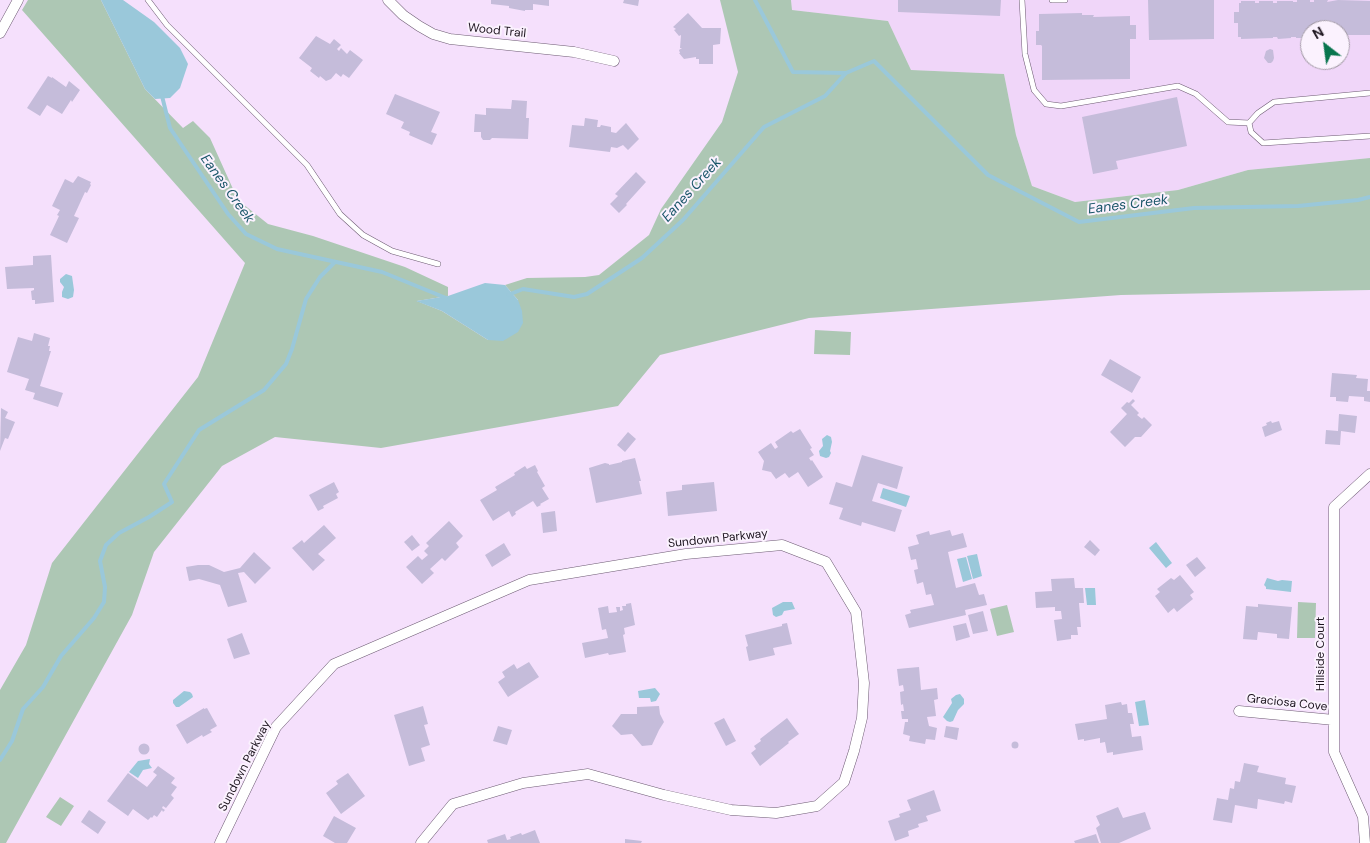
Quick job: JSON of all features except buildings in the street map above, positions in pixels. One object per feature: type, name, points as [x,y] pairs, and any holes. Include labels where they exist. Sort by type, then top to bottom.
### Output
[{"type":"street","points":[[0,33],[18,0]]},
{"type":"street","name":"Wood Trail","points":[[388,0],[403,15],[419,26],[433,34],[450,39],[574,52],[614,61]]},
{"type":"street","name":"Hillside Court","points":[[1365,843],[1363,817],[1334,752],[1334,507],[1370,474]]},
{"type":"street","name":"Sundown Parkway","points":[[220,843],[276,727],[334,664],[529,580],[686,554],[782,545],[826,562],[856,612],[864,683],[862,718],[844,782],[817,806],[776,812],[731,810],[664,795],[588,774],[523,783],[453,804],[421,843]]},
{"type":"street","name":"Graciosa Cove","points":[[1239,711],[1334,720]]},
{"type":"lane","points":[[148,0],[167,26],[307,165],[340,214],[363,235],[392,251],[438,264]]},
{"type":"lane","points":[[1022,0],[1024,54],[1034,90],[1046,104],[1061,106],[1178,86],[1196,94],[1228,122],[1249,123]]},
{"type":"lane","points":[[1052,0],[1065,0]]},
{"type":"lane","points":[[1249,123],[1258,113],[1274,102],[1370,93]]},
{"type":"lane","points":[[1249,123],[1251,132],[1263,143],[1370,136]]},
{"type":"shaded area","points":[[791,0],[1370,0],[1370,158],[1248,170],[1178,190],[1075,202],[1032,186],[1016,135],[1004,74],[911,70],[888,21],[792,10]]},
{"type":"green space","points":[[28,0],[101,0],[145,89],[183,128],[193,121],[210,138],[238,200],[268,224],[313,236],[405,267],[448,287],[448,296],[417,301],[442,311],[488,340],[518,300],[505,285],[527,278],[599,275],[649,235],[661,209],[722,122],[738,72],[720,0],[791,0],[792,10],[888,21],[911,70],[1004,74],[1016,135],[1032,186],[1075,202],[1178,190],[1248,170],[1370,158],[1370,290],[1121,295],[809,318],[660,355],[618,406],[381,448],[275,437],[222,466],[154,552],[132,615],[6,843],[0,843],[0,690],[26,645],[52,563],[198,377],[245,263],[22,10]]},
{"type":"green space","points":[[815,330],[851,332],[850,355],[814,354]]},
{"type":"green space","points":[[1298,602],[1316,603],[1315,638],[1297,638]]},
{"type":"green space","points":[[1007,605],[1014,632],[997,636],[990,609]]},
{"type":"green space","points":[[60,797],[74,806],[61,826],[46,817]]},
{"type":"water","points":[[101,0],[123,0],[154,22],[180,48],[188,64],[180,88],[170,98],[155,99],[145,89]]},
{"type":"water","points":[[66,274],[72,276],[74,290],[73,297],[68,299],[62,297],[64,287],[60,282],[60,279]]},
{"type":"water","points":[[485,283],[505,285],[518,300],[522,311],[523,323],[518,332],[503,341],[488,340],[442,311],[416,301],[448,296]]},
{"type":"water","points":[[827,435],[831,437],[832,442],[831,453],[826,458],[820,456],[819,451],[823,446],[822,439]]},
{"type":"water","points":[[883,488],[910,496],[906,507],[880,498]]},
{"type":"water","points":[[1156,542],[1172,563],[1166,568],[1149,548]]},
{"type":"water","points":[[977,554],[982,576],[973,579],[967,556]]},
{"type":"water","points":[[966,557],[972,579],[963,582],[957,559]]},
{"type":"water","points":[[1267,578],[1278,581],[1292,581],[1291,592],[1266,589],[1264,585]]},
{"type":"water","points":[[1085,588],[1095,588],[1096,605],[1087,605]]},
{"type":"water","points":[[783,602],[792,602],[795,609],[784,611],[782,615],[776,617],[773,615],[772,608]]},
{"type":"water","points":[[655,688],[660,694],[656,701],[651,702],[650,698],[639,698],[638,691]]},
{"type":"water","points":[[184,691],[190,692],[193,697],[179,707],[176,707],[173,700]]},
{"type":"water","points":[[960,694],[964,699],[964,704],[958,710],[953,721],[947,721],[943,717],[952,703],[951,699]]},
{"type":"water","points":[[1145,700],[1149,725],[1139,726],[1135,702]]},
{"type":"water","points":[[150,759],[149,764],[152,768],[143,770],[138,778],[129,772],[138,761]]},
{"type":"waterway","points":[[755,0],[793,72],[846,73]]},
{"type":"waterway","name":"Eanes Creek","points":[[508,295],[523,289],[574,297],[587,294],[642,258],[683,220],[764,127],[825,96],[846,73],[874,61],[988,175],[1079,222],[1194,208],[1298,206],[1370,197]]},
{"type":"waterway","name":"Eanes Creek","points":[[162,96],[170,128],[228,214],[246,234],[277,249],[382,272],[446,298]]},
{"type":"waterway","points":[[0,760],[12,741],[23,709],[43,687],[61,656],[94,618],[104,602],[105,587],[100,561],[106,545],[119,533],[172,502],[164,484],[199,430],[264,390],[286,364],[306,299],[320,277],[335,262]]}]
